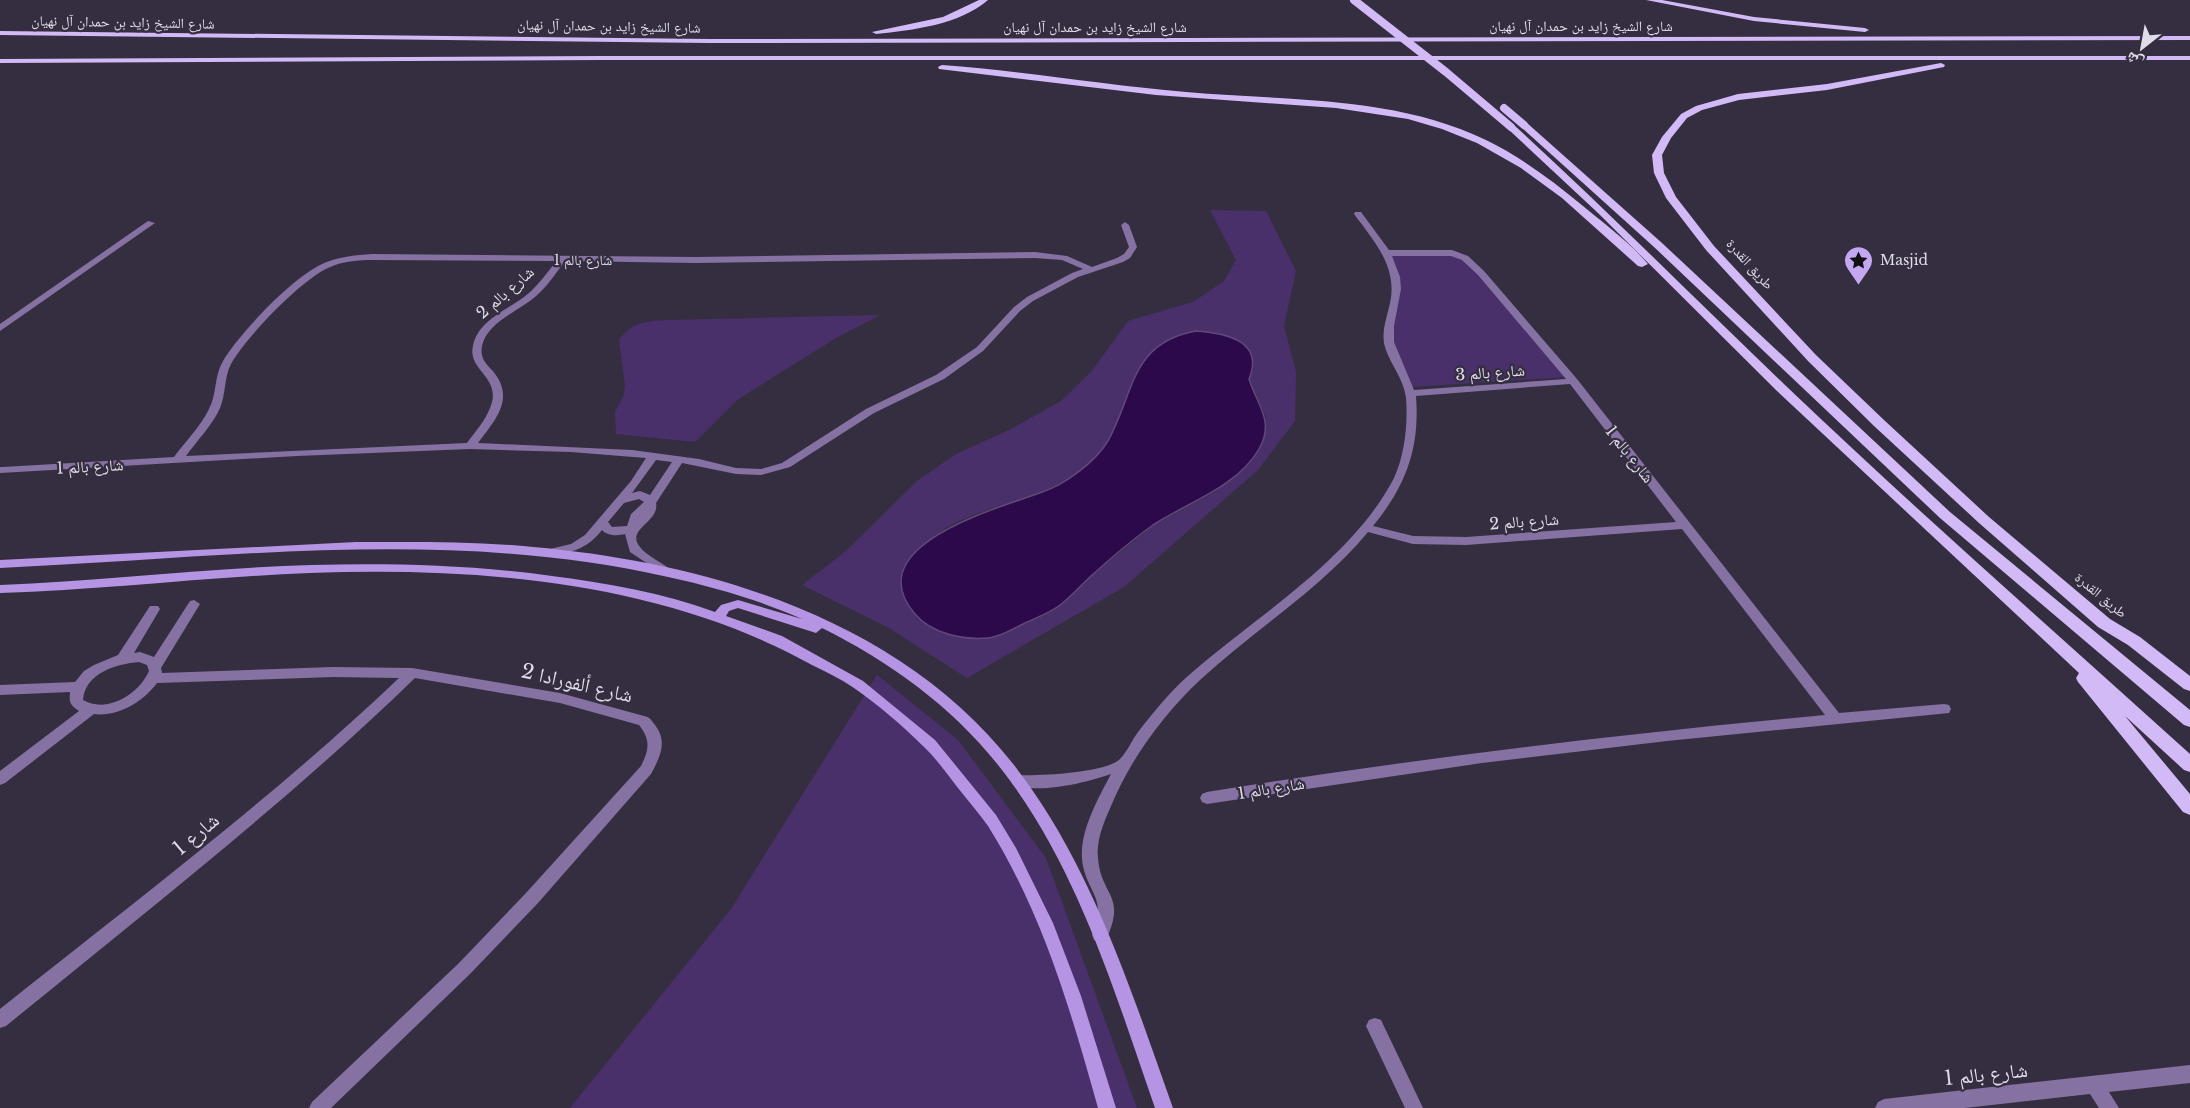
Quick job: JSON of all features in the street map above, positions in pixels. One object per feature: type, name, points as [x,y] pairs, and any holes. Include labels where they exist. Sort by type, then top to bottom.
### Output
[{"type":"main road","points":[[711,41],[838,36],[885,31],[938,21],[967,10],[984,0]]},
{"type":"main road","points":[[1354,0],[1517,126],[1658,245],[1945,515],[2190,720]]},
{"type":"main road","points":[[1367,0],[1452,65],[1517,126],[1807,412],[2190,765]]},
{"type":"main road","points":[[1650,0],[1730,15],[1827,27],[1909,32],[2034,34],[2087,39]]},
{"type":"main road","name":"شارع الشيخ زايد بن حمدان آل نهيان","points":[[0,35],[20,33],[711,41],[2190,38]]},
{"type":"main road","points":[[856,58],[896,64],[992,71],[1158,93],[1358,106],[1427,120],[1480,141],[1532,169],[1560,190],[1660,279],[1705,312]]},
{"type":"main road","name":"طريق القدرة","points":[[2094,58],[1944,65],[1835,86],[1726,100],[1699,108],[1684,117],[1667,136],[1657,155],[1659,173],[1671,198],[1710,248],[1805,351],[1984,520],[2104,623],[2134,641],[2190,685]]},
{"type":"main road","name":"شارع الشيخ زايد بن حمدان آل نهيان","points":[[0,59],[2190,58]]},
{"type":"main road","points":[[2104,623],[2190,696]]},
{"type":"main road","points":[[2051,639],[2190,807]]},
{"type":"street","points":[[1100,935],[1106,924],[1107,903],[1094,872],[1090,847],[1102,811],[1124,764],[1139,740],[1182,690],[1297,592],[1366,528],[1389,496],[1407,459],[1410,440],[1410,393],[1389,345],[1389,326],[1397,291],[1395,277],[1387,254],[1358,214]]},
{"type":"street","points":[[0,328],[151,223]]},
{"type":"street","name":"شارع بالم 1","points":[[3,470],[470,446],[571,449],[653,456],[748,473],[774,470],[786,465],[870,411],[955,368],[980,349],[1017,309],[1030,299],[1059,282],[1120,260],[1131,251],[1132,242],[1125,225]]},
{"type":"street","name":"شارع بالم 1","points":[[1387,254],[1441,252],[1465,258],[1538,338],[1573,381],[1836,719]]},
{"type":"street","name":"شارع بالم 1","points":[[177,460],[214,411],[220,393],[220,378],[232,353],[274,309],[317,270],[338,261],[362,257],[562,260],[1045,255],[1064,258],[1090,269]]},
{"type":"street","name":"شارع بالم 2","points":[[470,446],[492,416],[498,399],[497,384],[477,358],[477,343],[488,327],[533,294],[562,260]]},
{"type":"street","name":"شارع بالم 3","points":[[1410,393],[1573,381]]},
{"type":"street","points":[[554,552],[580,544],[593,535],[640,478],[653,456]]},
{"type":"street","points":[[663,570],[634,549],[631,543],[632,528],[635,517],[650,503],[679,459]]},
{"type":"street","points":[[622,500],[640,495],[650,503]]},
{"type":"street","points":[[603,524],[604,527],[613,531],[632,528]]},
{"type":"street","name":"شارع بالم 2","points":[[1366,528],[1413,540],[1466,541],[1685,525]]},
{"type":"street","points":[[0,564],[367,545],[454,545],[554,552],[663,570],[772,601],[831,627],[876,651],[911,674],[954,710],[1018,781],[1053,837],[1100,935],[1125,996],[1164,1108]]},
{"type":"street","points":[[0,589],[308,570],[434,569],[555,579],[658,598],[719,616],[793,647],[861,686],[912,726],[958,774],[991,819],[1028,885],[1056,950],[1107,1108]]},
{"type":"street","points":[[154,609],[123,659],[97,670],[78,687],[75,695],[76,702],[82,707],[102,709],[128,701],[144,690],[194,604]]},
{"type":"street","points":[[719,616],[724,608],[731,605],[744,605],[800,622],[876,651]]},
{"type":"street","name":"شارع ألفورادا 2","points":[[123,659],[140,657],[152,662],[155,672],[412,673],[560,698],[631,716],[644,722],[652,731],[656,742],[653,756],[646,770],[532,898],[464,969],[318,1108]]},
{"type":"street","name":"شارع 1","points":[[0,1020],[314,762],[412,673]]},
{"type":"street","points":[[0,690],[78,687]]},
{"type":"street","points":[[0,779],[91,709]]},
{"type":"street","name":"شارع بالم 1","points":[[1207,798],[1552,748],[1702,730],[1944,709]]},
{"type":"street","points":[[1018,781],[1040,782],[1084,777],[1124,764]]},
{"type":"street","points":[[1375,1026],[1414,1108]]},
{"type":"street","points":[[1092,1056],[1113,1108]]},
{"type":"street","name":"شارع بالم 1","points":[[1884,1108],[2190,1074]]},
{"type":"street","points":[[2094,1085],[2110,1108]]},
{"type":"shaded area","points":[[1210,210],[1266,211],[1296,271],[1284,326],[1296,372],[1295,421],[1258,470],[1124,587],[967,678],[889,628],[802,585],[846,551],[917,481],[956,454],[1011,429],[1061,401],[1091,372],[1128,321],[1193,302],[1224,281],[1236,260]],"holes":[[[1254,368],[1249,379],[1266,417],[1258,450],[1215,492],[1154,525],[1092,575],[1060,605],[916,551],[942,530],[966,518],[1032,495],[1074,475],[1092,461],[1107,442],[1121,413]]]},
{"type":"shaded area","points":[[1451,255],[1468,263],[1566,377],[1411,387],[1390,334],[1398,303],[1389,256]]},
{"type":"shaded area","points":[[880,315],[836,338],[737,400],[695,442],[616,434],[615,412],[624,395],[625,385],[619,340],[634,326],[646,322],[668,320]]},
{"type":"shaded area","points":[[1196,331],[1218,334],[1239,341],[1247,347],[1251,355],[1252,366],[1249,379],[1263,413],[1265,430],[1259,449],[1249,463],[1225,484],[1153,525],[1087,579],[1064,602],[1047,613],[988,638],[958,637],[939,631],[922,621],[915,614],[902,590],[904,568],[918,549],[941,533],[968,519],[1061,484],[1079,471],[1096,457],[1108,441],[1137,372],[1146,358],[1158,346],[1174,337]]},
{"type":"shaded area","points":[[877,675],[958,740],[1046,858],[1137,1108],[570,1108],[731,909]]},
{"type":"place","name":"Masjid","points":[[1859,286]]}]
